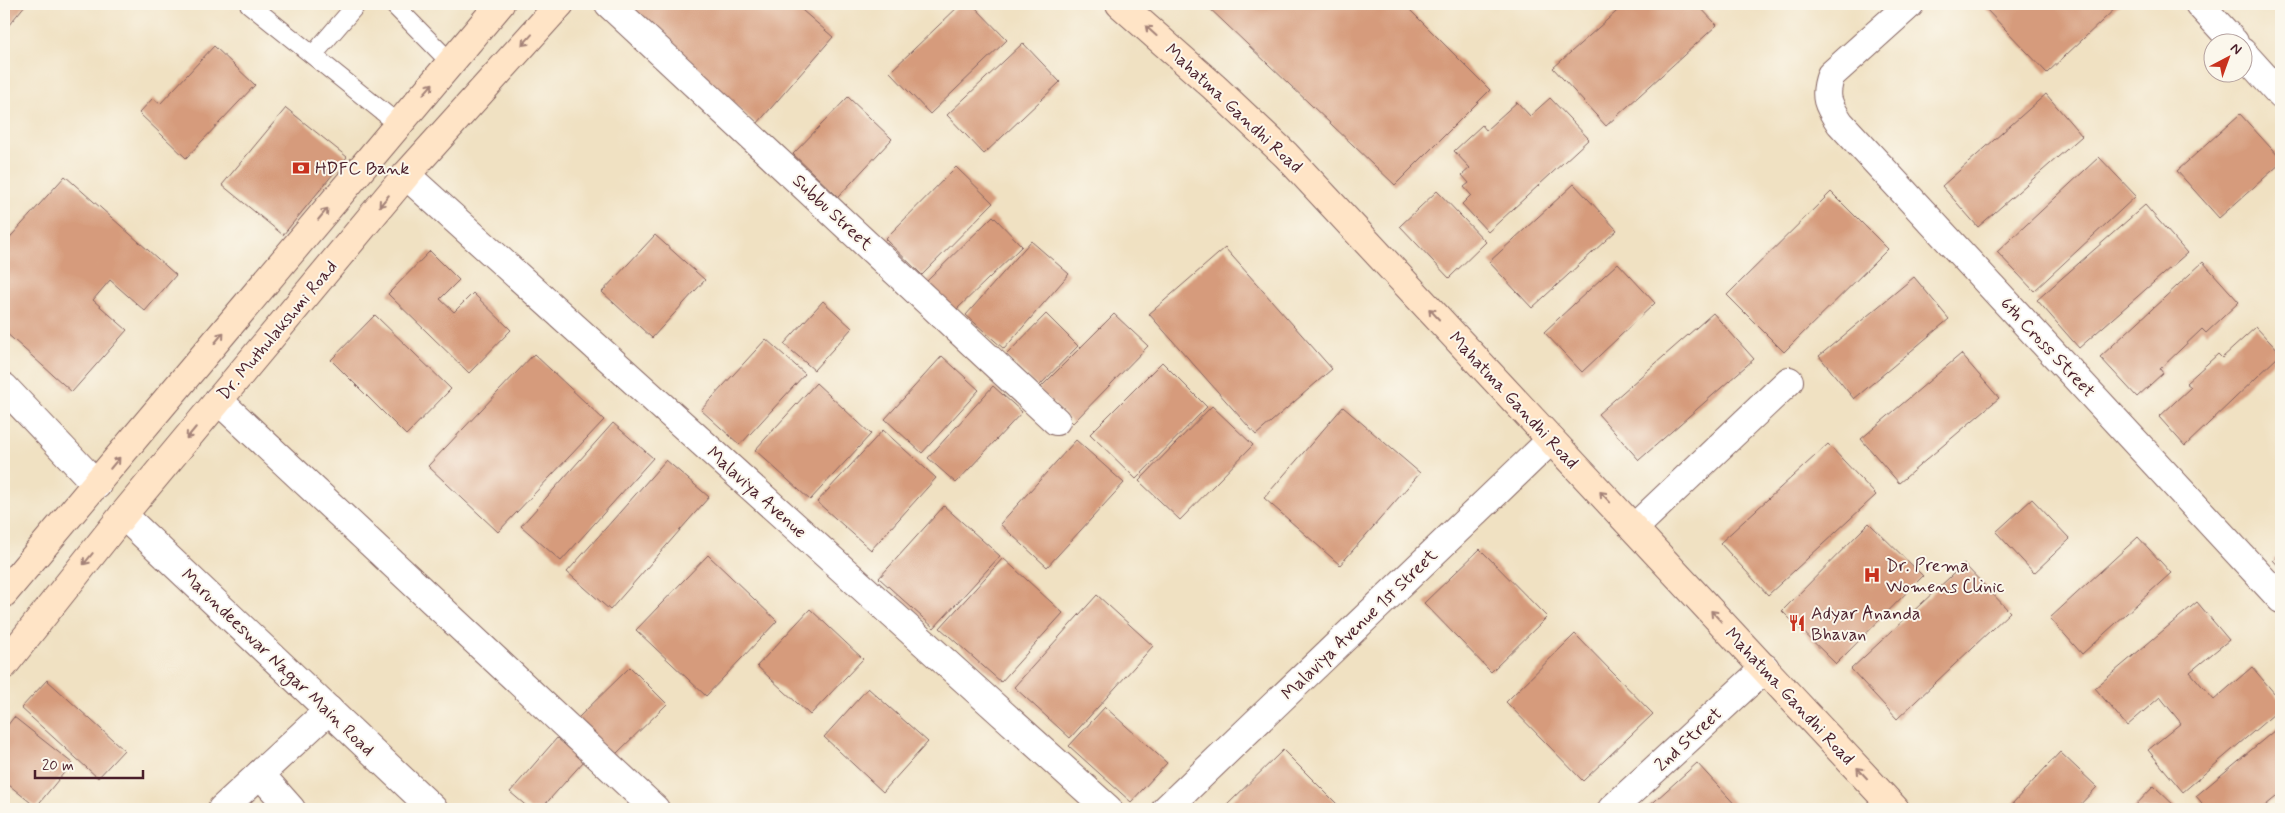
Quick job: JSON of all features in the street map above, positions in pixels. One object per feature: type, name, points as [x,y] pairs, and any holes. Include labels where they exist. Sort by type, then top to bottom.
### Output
[{"type":"main road","points":[[4,593],[97,485],[500,4]]},
{"type":"main road","name":"Dr. Muthulakshmi Road","points":[[4,664],[123,515],[406,174],[560,4]]},
{"type":"main road","name":"Mahatma Gandhi Road","points":[[1120,4],[1214,87],[1286,155],[1895,809]]},
{"type":"street","name":"Subbu Street","points":[[609,4],[1056,421]]},
{"type":"street","name":"6th Cross Street","points":[[1910,4],[1831,75],[1826,89],[1828,106],[1840,123],[2281,600]]},
{"type":"street","points":[[2199,4],[2225,32]]},
{"type":"street","points":[[2252,63],[2281,95]]},
{"type":"street","name":"Malaviya Avenue","points":[[406,174],[1108,809]]},
{"type":"street","points":[[1634,528],[1788,381]]},
{"type":"street","points":[[4,387],[97,485]]},
{"type":"street","points":[[218,400],[656,809]]},
{"type":"street","name":"Malaviya Avenue 1st Street","points":[[1166,809],[1552,440]]},
{"type":"street","name":"Marundeeswar Nagar Main Road","points":[[123,515],[434,809]]},
{"type":"street","name":"2nd Street","points":[[1612,809],[1765,668]]},
{"type":"street","points":[[222,809],[328,710]]},
{"type":"street","points":[[260,774],[291,809]]},
{"type":"lane","points":[[249,4],[398,124]]},
{"type":"lane","points":[[313,55],[357,4]]},
{"type":"lane","points":[[392,4],[451,63]]},
{"type":"building","points":[[4,4],[26,4],[4,31]]},
{"type":"building","points":[[619,4],[795,4],[833,37],[757,124]]},
{"type":"building","points":[[961,4],[972,4],[1007,40],[930,114],[890,72]]},
{"type":"building","points":[[1205,4],[1404,4],[1490,90],[1395,185]]},
{"type":"building","points":[[1625,4],[1697,4],[1717,25],[1606,126],[1553,68]]},
{"type":"building","points":[[1990,4],[2120,4],[2047,73],[1985,8]]},
{"type":"building","points":[[1023,43],[1060,82],[984,154],[947,115]]},
{"type":"building","points":[[214,46],[255,85],[186,158],[139,113],[153,98],[160,104]]},
{"type":"building","points":[[2046,94],[2082,136],[1978,227],[1942,186]]},
{"type":"building","points":[[848,97],[892,139],[838,197],[793,154]]},
{"type":"building","points":[[1550,98],[1589,139],[1488,232],[1462,204],[1471,195],[1464,187],[1469,183],[1462,175],[1470,168],[1454,151],[1482,125],[1486,130],[1517,102],[1530,116]]},
{"type":"building","points":[[286,108],[347,157],[283,235],[222,185]]},
{"type":"building","points":[[2240,114],[2281,159],[2281,163],[2219,218],[2177,171]]},
{"type":"building","points":[[2099,157],[2136,196],[2034,291],[1997,252]]},
{"type":"building","points":[[956,167],[993,203],[922,275],[885,239]]},
{"type":"building","points":[[65,176],[176,275],[145,311],[110,280],[93,300],[127,330],[72,392],[4,331],[4,244]]},
{"type":"building","points":[[1574,184],[1617,230],[1532,308],[1489,262]]},
{"type":"building","points":[[1437,191],[1486,242],[1449,278],[1400,226]]},
{"type":"building","points":[[1831,192],[1888,249],[1784,352],[1727,295]]},
{"type":"building","points":[[2145,205],[2187,253],[2079,348],[2037,300]]},
{"type":"building","points":[[993,216],[1022,246],[955,311],[926,282]]},
{"type":"building","points":[[655,235],[705,280],[652,338],[602,292]]},
{"type":"building","points":[[1031,241],[1069,274],[1004,349],[966,315]]},
{"type":"building","points":[[1225,248],[1332,369],[1256,435],[1149,314]]},
{"type":"building","points":[[430,251],[459,280],[440,299],[454,312],[473,293],[511,330],[469,373],[388,294]]},
{"type":"building","points":[[2203,262],[2239,302],[2206,333],[2202,329],[2160,369],[2163,373],[2137,397],[2100,357]]},
{"type":"building","points":[[1618,263],[1655,303],[1582,372],[1544,332]]},
{"type":"building","points":[[1914,277],[1949,319],[1854,399],[1819,356]]},
{"type":"building","points":[[823,301],[852,328],[814,370],[784,344]]},
{"type":"building","points":[[1713,313],[1754,359],[1639,460],[1598,414]]},
{"type":"building","points":[[1046,314],[1078,346],[1038,387],[1006,355]]},
{"type":"building","points":[[1114,314],[1148,346],[1073,423],[1039,389]]},
{"type":"building","points":[[375,315],[451,389],[406,435],[331,360]]},
{"type":"building","points":[[2256,327],[2281,354],[2185,446],[2159,417],[2191,387],[2186,383],[2218,354],[2222,358]]},
{"type":"building","points":[[766,339],[805,374],[740,445],[701,410]]},
{"type":"building","points":[[534,354],[604,420],[498,532],[428,466]]},
{"type":"building","points":[[1961,354],[1999,398],[1899,483],[1861,439]]},
{"type":"building","points":[[942,356],[979,390],[922,453],[885,419]]},
{"type":"building","points":[[1162,362],[1207,407],[1136,479],[1090,434]]},
{"type":"building","points":[[816,383],[871,434],[810,500],[755,450]]},
{"type":"building","points":[[993,386],[1022,412],[956,483],[928,458]]},
{"type":"building","points":[[1212,406],[1253,445],[1180,520],[1139,481]]},
{"type":"building","points":[[1343,407],[1420,473],[1340,565],[1264,498]]},
{"type":"building","points":[[613,423],[653,458],[561,561],[521,526]]},
{"type":"building","points":[[883,430],[936,478],[871,550],[817,502]]},
{"type":"building","points":[[1076,440],[1124,483],[1047,567],[1000,524]]},
{"type":"building","points":[[1828,444],[1876,495],[1768,595],[1720,543]]},
{"type":"building","points":[[666,460],[709,497],[610,610],[567,572]]},
{"type":"building","points":[[2032,499],[2070,539],[2034,573],[1996,532]]},
{"type":"building","points":[[944,506],[1000,556],[934,628],[879,578]]},
{"type":"building","points":[[1869,523],[1923,576],[1836,664],[1782,611]]},
{"type":"building","points":[[2138,537],[2171,573],[2082,654],[2050,618]]},
{"type":"building","points":[[1480,549],[1547,617],[1491,672],[1424,603]]},
{"type":"building","points":[[2281,553],[2281,569],[2273,560]]},
{"type":"building","points":[[708,555],[777,621],[706,696],[636,630]]},
{"type":"building","points":[[1003,558],[1063,613],[1001,682],[940,628]]},
{"type":"building","points":[[1964,564],[2010,612],[1897,719],[1851,669]]},
{"type":"building","points":[[1097,595],[1153,646],[1070,738],[1014,687]]},
{"type":"building","points":[[2197,602],[2229,640],[2190,672],[2214,700],[2252,667],[2281,701],[2281,708],[2183,792],[2148,750],[2181,723],[2160,697],[2127,726],[2095,688]]},
{"type":"building","points":[[810,609],[863,659],[810,715],[757,666]]},
{"type":"building","points":[[1575,634],[1653,714],[1583,781],[1506,702]]},
{"type":"building","points":[[630,667],[667,704],[613,757],[577,719]]},
{"type":"building","points":[[47,680],[124,750],[98,778],[21,708]]},
{"type":"building","points":[[868,688],[928,742],[883,792],[824,737]]},
{"type":"building","points":[[1105,707],[1167,763],[1131,802],[1069,746]]},
{"type":"building","points":[[14,717],[72,763],[36,807],[4,781],[4,730]]},
{"type":"building","points":[[2281,725],[2281,793],[2261,809],[2207,809],[2196,796]]},
{"type":"building","points":[[557,738],[584,761],[541,809],[530,809],[510,792]]},
{"type":"building","points":[[1283,750],[1342,809],[1223,809]]},
{"type":"building","points":[[2060,752],[2097,787],[2076,809],[2017,809],[2012,804]]},
{"type":"building","points":[[1697,763],[1739,809],[1646,809]]},
{"type":"building","points":[[2154,786],[2178,809],[2132,809]]},
{"type":"place","name":"HDFC Bank","points":[[301,168]]},
{"type":"place","name":"Dr. Prema Womens Clinic","points":[[1872,575]]},
{"type":"place","name":"Adyar Ananda Bhavan","points":[[1797,623]]}]
